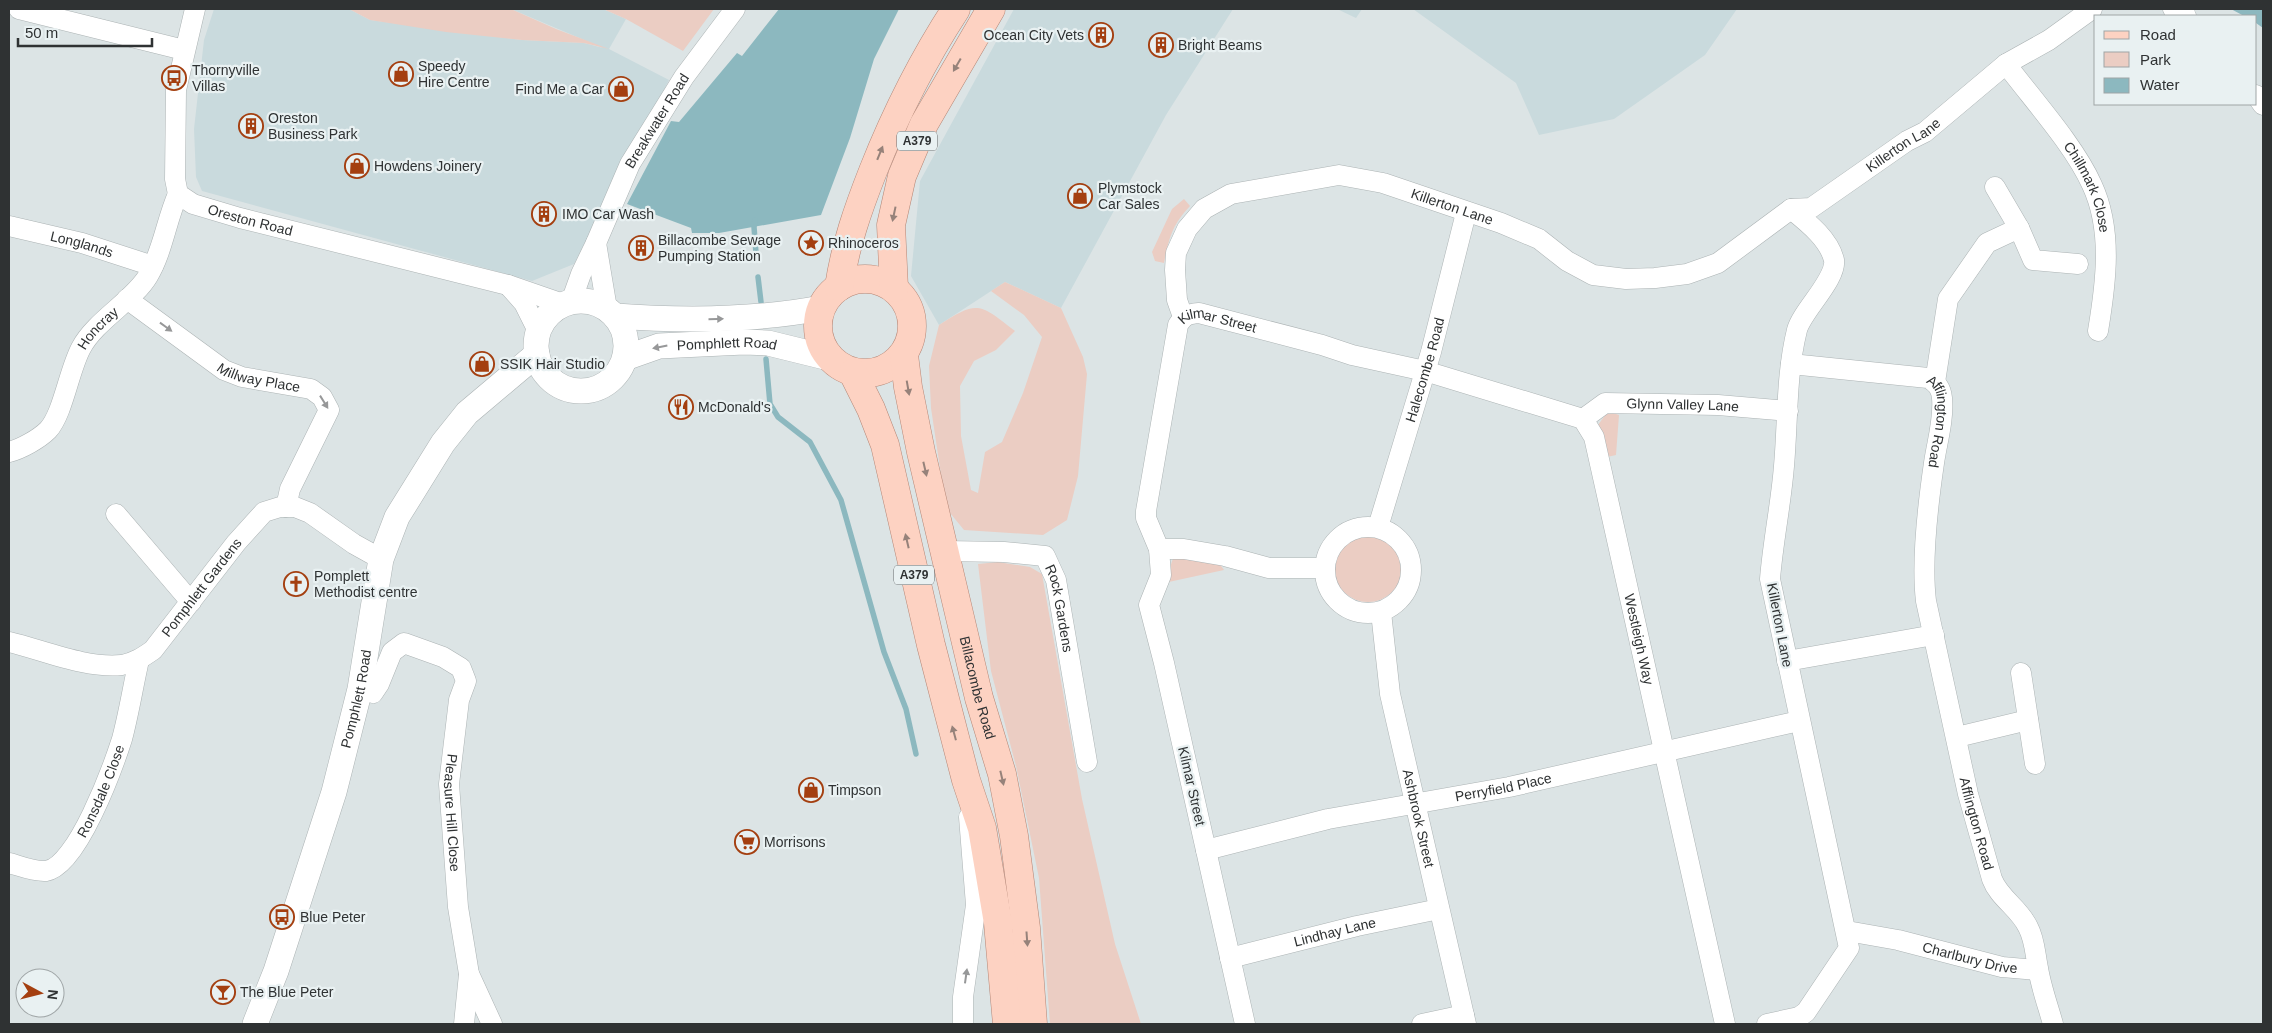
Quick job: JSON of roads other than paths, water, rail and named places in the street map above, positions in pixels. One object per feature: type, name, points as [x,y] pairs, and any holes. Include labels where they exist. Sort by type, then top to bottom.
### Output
[{"type":"main road","name":"A379","points":[[904,355],[912,338],[912,319],[906,302],[894,288],[891,225],[902,176],[924,124],[991,9]]},
{"type":"main road","name":"A379","points":[[839,287],[843,257],[857,211],[894,117],[930,48],[953,14],[974,36]]},
{"type":"main road","points":[[894,288],[878,280],[861,279],[844,283],[828,296],[821,308],[817,325],[820,343],[829,358],[840,368],[853,373],[872,374],[890,368],[904,355]]},
{"type":"main road","name":"Billacombe Road","points":[[904,355],[920,445],[978,698],[1002,774],[1014,836],[1026,928],[1033,1024]]},
{"type":"main road","name":"A379","points":[[853,373],[885,445],[930,645],[966,780],[982,828],[998,923],[1007,1024]]},
{"type":"street","points":[[19,9],[184,50]]},
{"type":"street","points":[[178,194],[175,179],[176,90],[195,9]]},
{"type":"street","name":"Breakwater Road","points":[[567,303],[596,243],[630,164],[684,77],[735,9]]},
{"type":"street","name":"Killerton Lane","points":[[1183,317],[1177,300],[1176,253],[1187,229],[1204,209],[1231,194],[1340,175],[1383,183],[1501,223],[1539,239],[1567,261],[1593,274],[1626,279],[1687,274],[1718,263],[1791,209],[1811,208],[1907,141],[1924,132],[2006,64],[2049,40],[2092,9]]},
{"type":"street","points":[[2173,9],[2184,15]]},
{"type":"street","name":"Chillmark Close","points":[[2006,64],[2078,159],[2093,186],[2103,220],[2105,240],[2104,284],[2098,331]]},
{"type":"street","points":[[1995,186],[2019,228],[2033,260],[2078,264]]},
{"type":"street","name":"Honcray","points":[[9,452],[38,438],[49,429],[81,347],[147,278],[156,260],[169,215],[178,194]]},
{"type":"street","name":"Oreston Road","points":[[178,194],[192,204],[240,218],[508,285],[567,303]]},
{"type":"street","name":"Killerton Lane","points":[[1767,1024],[1799,1017],[1806,1012],[1816,1000],[1849,948],[1770,579],[1772,549],[1782,487],[1791,364],[1798,328],[1832,273],[1834,261],[1820,233],[1791,209]]},
{"type":"street","name":"Halecombe Road","points":[[1378,527],[1425,371],[1466,212]]},
{"type":"street","name":"Longlands","points":[[9,226],[156,260]]},
{"type":"street","points":[[1936,382],[1948,299],[1987,243],[2019,228]]},
{"type":"street","points":[[508,285],[524,304],[537,342],[540,364],[553,381],[565,388],[579,391],[592,390],[604,385],[614,377],[625,358],[626,343],[623,329],[611,312],[596,243]]},
{"type":"street","name":"Millway Place","points":[[127,299],[224,370],[242,377],[311,389],[322,397],[329,410],[290,489],[286,507]]},
{"type":"street","points":[[537,342],[552,311],[567,303],[584,301],[596,303],[611,312]]},
{"type":"street","name":"Pomphlett Road","points":[[611,312],[664,320],[760,318],[821,308]]},
{"type":"street","name":"Kilmar Street","points":[[1245,1024],[1164,663],[1149,605],[1161,575],[1160,549],[1146,518],[1146,511],[1178,325],[1183,317],[1188,314],[1199,313],[1352,355],[1425,371]]},
{"type":"street","name":"Pomphlett Road","points":[[255,1024],[276,971],[334,792],[360,689],[382,559],[397,517],[443,443],[467,413],[489,396],[537,342]]},
{"type":"street","name":"Pomphlett Road","points":[[625,358],[659,346],[744,342],[768,343],[829,358]]},
{"type":"street","name":"Afflington Road","points":[[1791,364],[1928,378],[1936,382],[1940,388],[1942,420],[1934,465],[1923,580],[1968,794],[1992,879],[1996,889],[2022,914],[2036,952],[2038,970]]},
{"type":"street","points":[[1425,371],[1584,419]]},
{"type":"street","name":"Pomphlett Road","points":[[489,396],[553,381]]},
{"type":"street","name":"Glynn Valley Lane","points":[[1584,419],[1605,403],[1718,405],[1788,411]]},
{"type":"street","name":"Westleigh Way","points":[[1584,419],[1594,437],[1666,752],[1725,1024]]},
{"type":"street","name":"Pomphlett Gardens","points":[[139,660],[153,650],[236,543],[264,512],[280,507],[295,507],[310,513],[354,544],[382,559]]},
{"type":"street","points":[[116,514],[191,602]]},
{"type":"street","points":[[1378,527],[1391,533],[1402,542],[1409,555],[1411,568],[1410,582],[1403,595],[1394,605],[1381,612],[1362,613],[1344,607],[1334,598],[1328,588],[1325,568],[1328,552],[1344,533],[1354,528],[1378,527]]},
{"type":"street","points":[[1160,549],[1184,550],[1228,557],[1269,568],[1325,568]]},
{"type":"street","name":"Rock Gardens","points":[[945,552],[1004,552],[1045,556],[1056,580],[1088,762]]},
{"type":"street","name":"Ashbrook Street","points":[[1381,612],[1388,681],[1464,1019]]},
{"type":"street","points":[[1787,661],[1934,635]]},
{"type":"street","points":[[9,642],[88,662],[121,665],[139,660]]},
{"type":"street","name":"Pleasure Hill Close","points":[[360,689],[372,693],[379,684],[392,652],[404,643],[443,657],[461,668],[466,681],[460,700],[449,784],[458,907],[469,974],[464,1024]]},
{"type":"street","name":"Ronsdale Close","points":[[9,862],[46,871],[63,863],[79,839],[101,796],[122,738],[139,660]]},
{"type":"street","points":[[2021,673],[2035,764]]},
{"type":"street","points":[[1957,737],[2028,720]]},
{"type":"street","name":"Perryfield Place","points":[[1206,850],[1328,820],[1504,788],[1799,721]]},
{"type":"street","points":[[963,1024],[963,997],[976,905],[966,780]]},
{"type":"street","name":"Lindhay Lane","points":[[1230,958],[1358,926],[1439,909]]},
{"type":"street","name":"Charlbury Drive","points":[[1846,930],[1898,940],[2002,967],[2038,970],[2053,1024]]},
{"type":"street","name":"Pleasure Hill Close","points":[[469,974],[492,1024]]},
{"type":"street","points":[[1422,1024],[1464,1019]]},
{"type":"water","points":[[779,9],[899,9],[874,59],[850,138],[821,215],[719,233],[692,233],[691,228],[627,204],[671,121],[679,122],[737,53],[742,56]]},
{"type":"water","points":[[2231,9],[2263,9],[2263,28],[2257,24],[2257,15],[2242,15]]},
{"type":"waterway","points":[[755,220],[756,253]]},
{"type":"waterway","points":[[758,277],[761,302]]},
{"type":"waterway","points":[[766,359],[770,404],[778,417],[810,442],[841,500],[884,652],[906,709],[916,754]]},
{"type":"place","name":"Ocean City Vets","points":[[1101,35]]},
{"type":"place","name":"Bright Beams","points":[[1161,45]]},
{"type":"place","name":"Speedy Hire Centre","points":[[401,74]]},
{"type":"place","name":"Thornyville Villas","points":[[174,78]]},
{"type":"place","name":"Find Me a Car","points":[[621,89]]},
{"type":"place","name":"Oreston Business Park","points":[[251,126]]},
{"type":"place","name":"Howdens Joinery","points":[[357,166]]},
{"type":"place","name":"Plymstock Car Sales","points":[[1080,196]]},
{"type":"place","name":"IMO Car Wash","points":[[544,214]]},
{"type":"place","name":"Rhinoceros","points":[[811,243]]},
{"type":"place","name":"Billacombe Sewage Pumping Station","points":[[641,248]]},
{"type":"place","name":"SSIK Hair Studio","points":[[482,364]]},
{"type":"place","name":"McDonald's","points":[[681,407]]},
{"type":"place","name":"Pomplett Methodist centre","points":[[296,584]]},
{"type":"place","name":"Timpson","points":[[811,790]]},
{"type":"place","name":"Morrisons","points":[[747,842]]},
{"type":"place","name":"Blue Peter","points":[[282,917]]},
{"type":"place","name":"The Blue Peter","points":[[223,992]]}]
